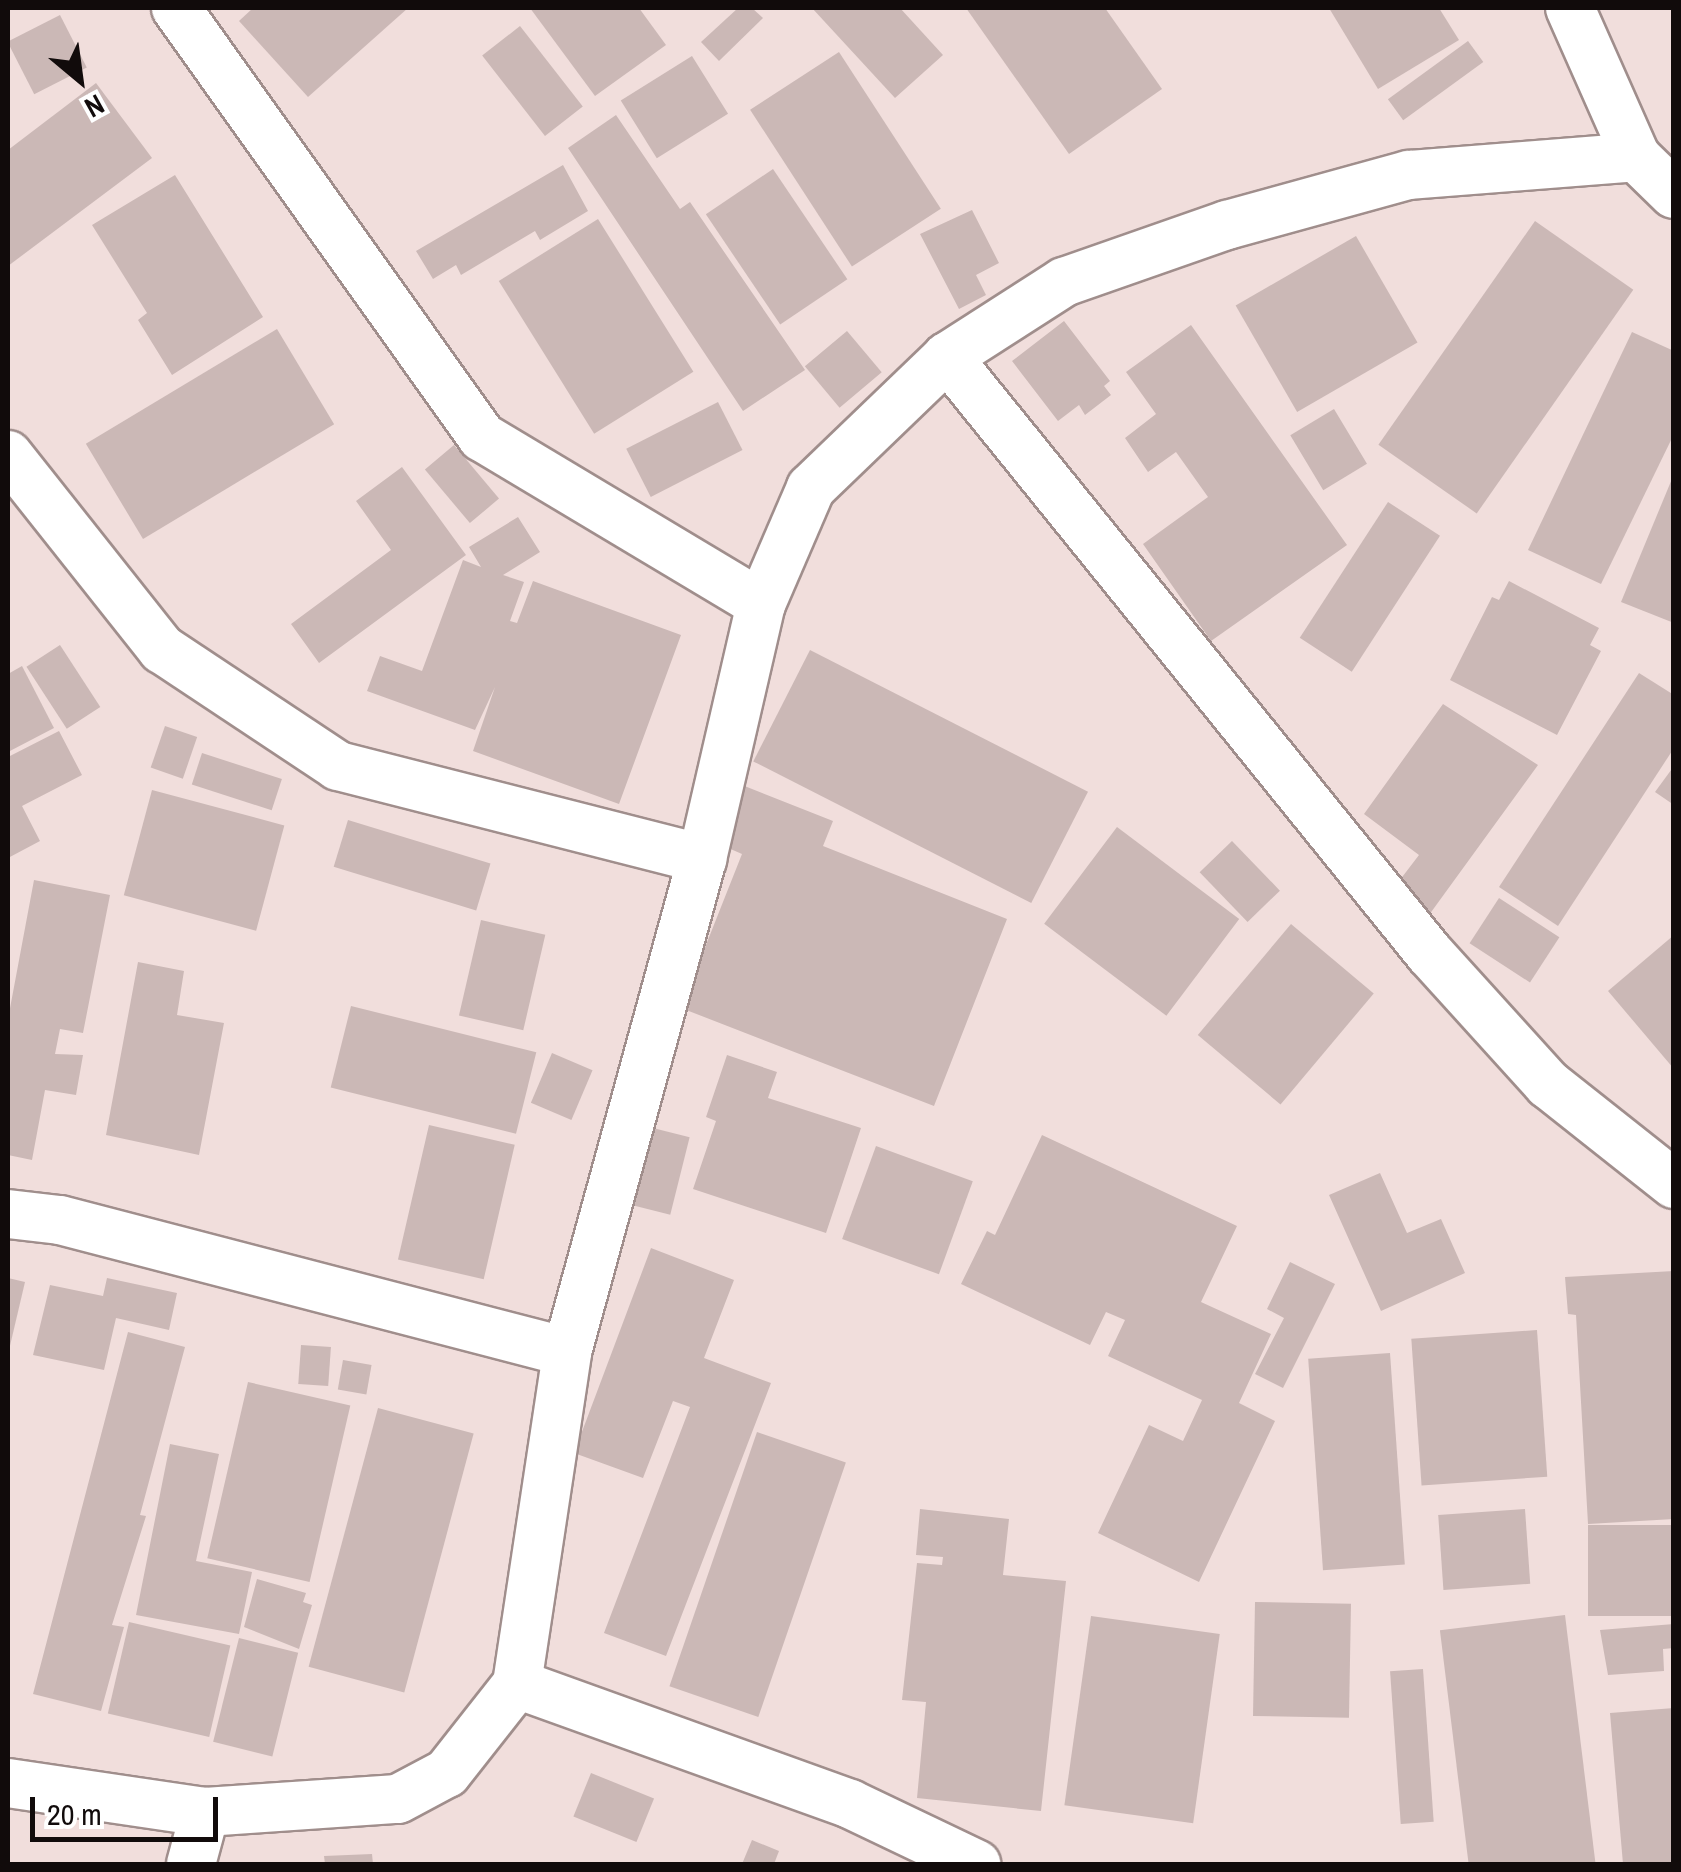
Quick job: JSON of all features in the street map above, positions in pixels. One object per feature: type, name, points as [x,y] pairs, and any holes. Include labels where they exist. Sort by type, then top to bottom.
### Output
[{"type":"street","points":[[176,8],[482,437],[761,604]]},
{"type":"street","points":[[1570,8],[1636,157],[1674,194]]},
{"type":"street","points":[[8,1783],[205,1812],[398,1799],[446,1773],[516,1684],[566,1352],[702,858],[761,604],[810,488],[946,356],[1064,282],[1227,225],[1409,175],[1636,157]]},
{"type":"street","points":[[946,356],[1430,954],[1548,1084],[1674,1184]]},
{"type":"street","points":[[8,455],[162,649],[338,766],[702,858]]},
{"type":"street","points":[[8,1214],[60,1220],[566,1352]]},
{"type":"street","points":[[516,1684],[850,1804],[976,1864]]},
{"type":"street","points":[[191,1864],[205,1812]]},
{"type":"building","points":[[253,8],[408,8],[308,97],[239,21]]},
{"type":"building","points":[[530,8],[639,8],[666,45],[595,96]]},
{"type":"building","points":[[738,8],[752,8],[763,18],[719,61],[701,42]]},
{"type":"building","points":[[812,8],[900,8],[943,55],[895,98]]},
{"type":"building","points":[[966,8],[1105,8],[1162,89],[1069,154]]},
{"type":"building","points":[[1329,8],[1439,8],[1459,40],[1378,89]]},
{"type":"building","points":[[60,15],[87,68],[34,94],[8,41]]},
{"type":"building","points":[[520,26],[583,106],[545,136],[482,56]]},
{"type":"building","points":[[1468,41],[1483,62],[1403,120],[1388,99]]},
{"type":"building","points":[[839,52],[941,209],[852,267],[750,110]]},
{"type":"building","points":[[692,56],[728,114],[657,158],[621,101]]},
{"type":"building","points":[[96,83],[152,158],[8,266],[8,150]]},
{"type":"building","points":[[616,115],[680,209],[690,202],[805,370],[743,411],[568,148]]},
{"type":"building","points":[[563,165],[588,211],[540,240],[535,231],[461,275],[456,265],[433,279],[416,251]]},
{"type":"building","points":[[773,169],[847,279],[780,325],[706,214]]},
{"type":"building","points":[[175,175],[263,317],[172,375],[138,320],[147,313],[92,225]]},
{"type":"building","points":[[972,210],[999,263],[976,275],[986,295],[959,309],[920,234]]},
{"type":"building","points":[[598,219],[693,372],[594,434],[499,281]]},
{"type":"building","points":[[1535,221],[1633,290],[1477,513],[1378,445]]},
{"type":"building","points":[[1356,236],[1418,343],[1297,412],[1236,306]]},
{"type":"building","points":[[1064,321],[1110,381],[1104,386],[1111,395],[1085,415],[1079,405],[1058,421],[1012,361]]},
{"type":"building","points":[[1191,325],[1347,545],[1211,641],[1143,544],[1208,497],[1176,452],[1148,472],[1125,438],[1156,414],[1126,372]]},
{"type":"building","points":[[277,329],[334,424],[143,539],[86,444]]},
{"type":"building","points":[[847,331],[882,372],[840,408],[805,366]]},
{"type":"building","points":[[1632,332],[1674,351],[1674,434],[1601,584],[1528,550]]},
{"type":"building","points":[[718,402],[743,450],[651,497],[626,449]]},
{"type":"building","points":[[1334,409],[1367,464],[1323,490],[1290,435]]},
{"type":"building","points":[[454,445],[499,499],[470,523],[425,469]]},
{"type":"building","points":[[402,467],[466,555],[319,663],[291,624],[391,550],[356,501]]},
{"type":"building","points":[[1674,474],[1674,623],[1621,602]]},
{"type":"building","points":[[1388,502],[1440,536],[1352,672],[1300,638]]},
{"type":"building","points":[[518,517],[540,552],[503,575],[524,582],[510,621],[517,623],[533,581],[681,635],[619,804],[473,751],[495,687],[475,730],[367,691],[380,656],[422,671],[463,560],[481,567],[469,547]]},
{"type":"building","points":[[1509,581],[1599,628],[1590,645],[1601,651],[1557,735],[1450,680],[1492,597],[1499,600]]},
{"type":"building","points":[[60,645],[100,707],[67,729],[26,667]]},
{"type":"building","points":[[810,650],[1088,792],[1031,903],[753,761]]},
{"type":"building","points":[[22,666],[54,728],[8,752],[8,674]]},
{"type":"building","points":[[1639,673],[1674,695],[1674,748],[1558,926],[1499,887]]},
{"type":"building","points":[[1443,704],[1538,765],[1429,915],[1393,889],[1419,855],[1364,814]]},
{"type":"building","points":[[165,726],[197,737],[183,779],[151,768]]},
{"type":"building","points":[[59,731],[82,775],[22,806],[40,841],[8,858],[8,757]]},
{"type":"building","points":[[202,753],[282,779],[272,810],[192,784]]},
{"type":"building","points":[[1674,766],[1674,805],[1655,792]]},
{"type":"building","points":[[742,785],[833,821],[823,846],[1007,919],[934,1106],[681,1008],[742,854],[719,844]]},
{"type":"building","points":[[152,790],[284,825],[256,931],[124,895]]},
{"type":"building","points":[[348,820],[490,864],[476,910],[334,867]]},
{"type":"building","points":[[1117,827],[1239,919],[1166,1016],[1044,924]]},
{"type":"building","points":[[1232,841],[1280,891],[1248,922],[1200,872]]},
{"type":"building","points":[[34,880],[110,895],[83,1033],[60,1029],[55,1054],[83,1055],[76,1095],[45,1090],[32,1160],[8,1155],[8,1019]]},
{"type":"building","points":[[1499,898],[1559,937],[1530,983],[1470,943]]},
{"type":"building","points":[[481,920],[545,935],[523,1030],[459,1015]]},
{"type":"building","points":[[1291,924],[1374,993],[1281,1104],[1198,1035]]},
{"type":"building","points":[[1674,935],[1674,1069],[1608,991]]},
{"type":"building","points":[[138,962],[184,971],[177,1015],[224,1023],[199,1155],[106,1135]]},
{"type":"building","points":[[351,1006],[536,1052],[516,1134],[331,1088]]},
{"type":"building","points":[[552,1053],[593,1070],[571,1120],[531,1103]]},
{"type":"building","points":[[727,1055],[777,1072],[768,1098],[861,1128],[826,1233],[693,1189],[716,1121],[706,1117]]},
{"type":"building","points":[[429,1125],[515,1145],[484,1279],[398,1259]]},
{"type":"building","points":[[645,1126],[690,1137],[670,1215],[626,1204]]},
{"type":"building","points":[[1042,1135],[1237,1226],[1201,1302],[1271,1334],[1239,1403],[1275,1421],[1199,1582],[1098,1533],[1149,1425],[1183,1441],[1202,1400],[1108,1356],[1125,1320],[1106,1312],[1090,1345],[961,1284],[987,1231],[995,1235]]},
{"type":"building","points":[[876,1146],[973,1181],[939,1274],[842,1239]]},
{"type":"building","points":[[1380,1173],[1407,1233],[1441,1219],[1465,1273],[1381,1311],[1329,1195]]},
{"type":"building","points":[[651,1248],[734,1280],[704,1358],[771,1383],[666,1656],[604,1633],[690,1407],[673,1401],[643,1478],[574,1453]]},
{"type":"building","points":[[1290,1262],[1335,1284],[1283,1388],[1255,1374],[1284,1318],[1267,1309]]},
{"type":"building","points":[[1674,1271],[1674,1519],[1588,1524],[1576,1315],[1568,1314],[1565,1277]]},
{"type":"building","points":[[8,1278],[25,1282],[9,1350],[8,1350]]},
{"type":"building","points":[[107,1278],[177,1293],[169,1330],[116,1318],[104,1370],[33,1355],[50,1285],[103,1296]]},
{"type":"building","points":[[1537,1330],[1547,1477],[1422,1485],[1411,1339]]},
{"type":"building","points":[[128,1332],[185,1347],[140,1515],[146,1516],[112,1625],[124,1627],[101,1711],[33,1694]]},
{"type":"building","points":[[301,1345],[331,1347],[328,1386],[298,1384]]},
{"type":"building","points":[[1390,1353],[1405,1564],[1323,1570],[1308,1359]]},
{"type":"building","points":[[343,1360],[372,1365],[366,1395],[338,1390]]},
{"type":"building","points":[[248,1382],[350,1406],[310,1582],[207,1558]]},
{"type":"building","points":[[378,1408],[474,1434],[404,1692],[309,1667]]},
{"type":"building","points":[[757,1432],[846,1463],[758,1717],[669,1686]]},
{"type":"building","points":[[170,1444],[219,1454],[196,1561],[252,1572],[239,1634],[136,1615]]},
{"type":"building","points":[[920,1509],[1009,1519],[1003,1575],[1066,1581],[1041,1811],[917,1798],[926,1702],[902,1700],[917,1563],[942,1565],[943,1557],[916,1555]]},
{"type":"building","points":[[1525,1509],[1530,1584],[1443,1590],[1438,1515]]},
{"type":"building","points":[[1588,1525],[1674,1525],[1674,1616],[1588,1616]]},
{"type":"building","points":[[257,1579],[306,1593],[303,1602],[312,1605],[299,1649],[244,1627]]},
{"type":"building","points":[[1255,1602],[1351,1604],[1349,1718],[1253,1716]]},
{"type":"building","points":[[1565,1615],[1596,1864],[1469,1864],[1440,1630]]},
{"type":"building","points":[[1091,1616],[1220,1634],[1193,1823],[1064,1805]]},
{"type":"building","points":[[129,1622],[230,1645],[209,1737],[108,1714]]},
{"type":"building","points":[[1674,1624],[1674,1648],[1663,1649],[1664,1671],[1608,1675],[1600,1630]]},
{"type":"building","points":[[239,1638],[298,1653],[272,1757],[213,1742]]},
{"type":"building","points":[[1423,1669],[1434,1822],[1401,1824],[1390,1671]]},
{"type":"building","points":[[1674,1708],[1674,1864],[1623,1864],[1610,1713]]},
{"type":"building","points":[[591,1773],[654,1798],[636,1842],[573,1817]]},
{"type":"building","points":[[752,1840],[779,1851],[774,1864],[742,1864]]},
{"type":"building","points":[[372,1854],[373,1864],[325,1864],[324,1856]]}]
